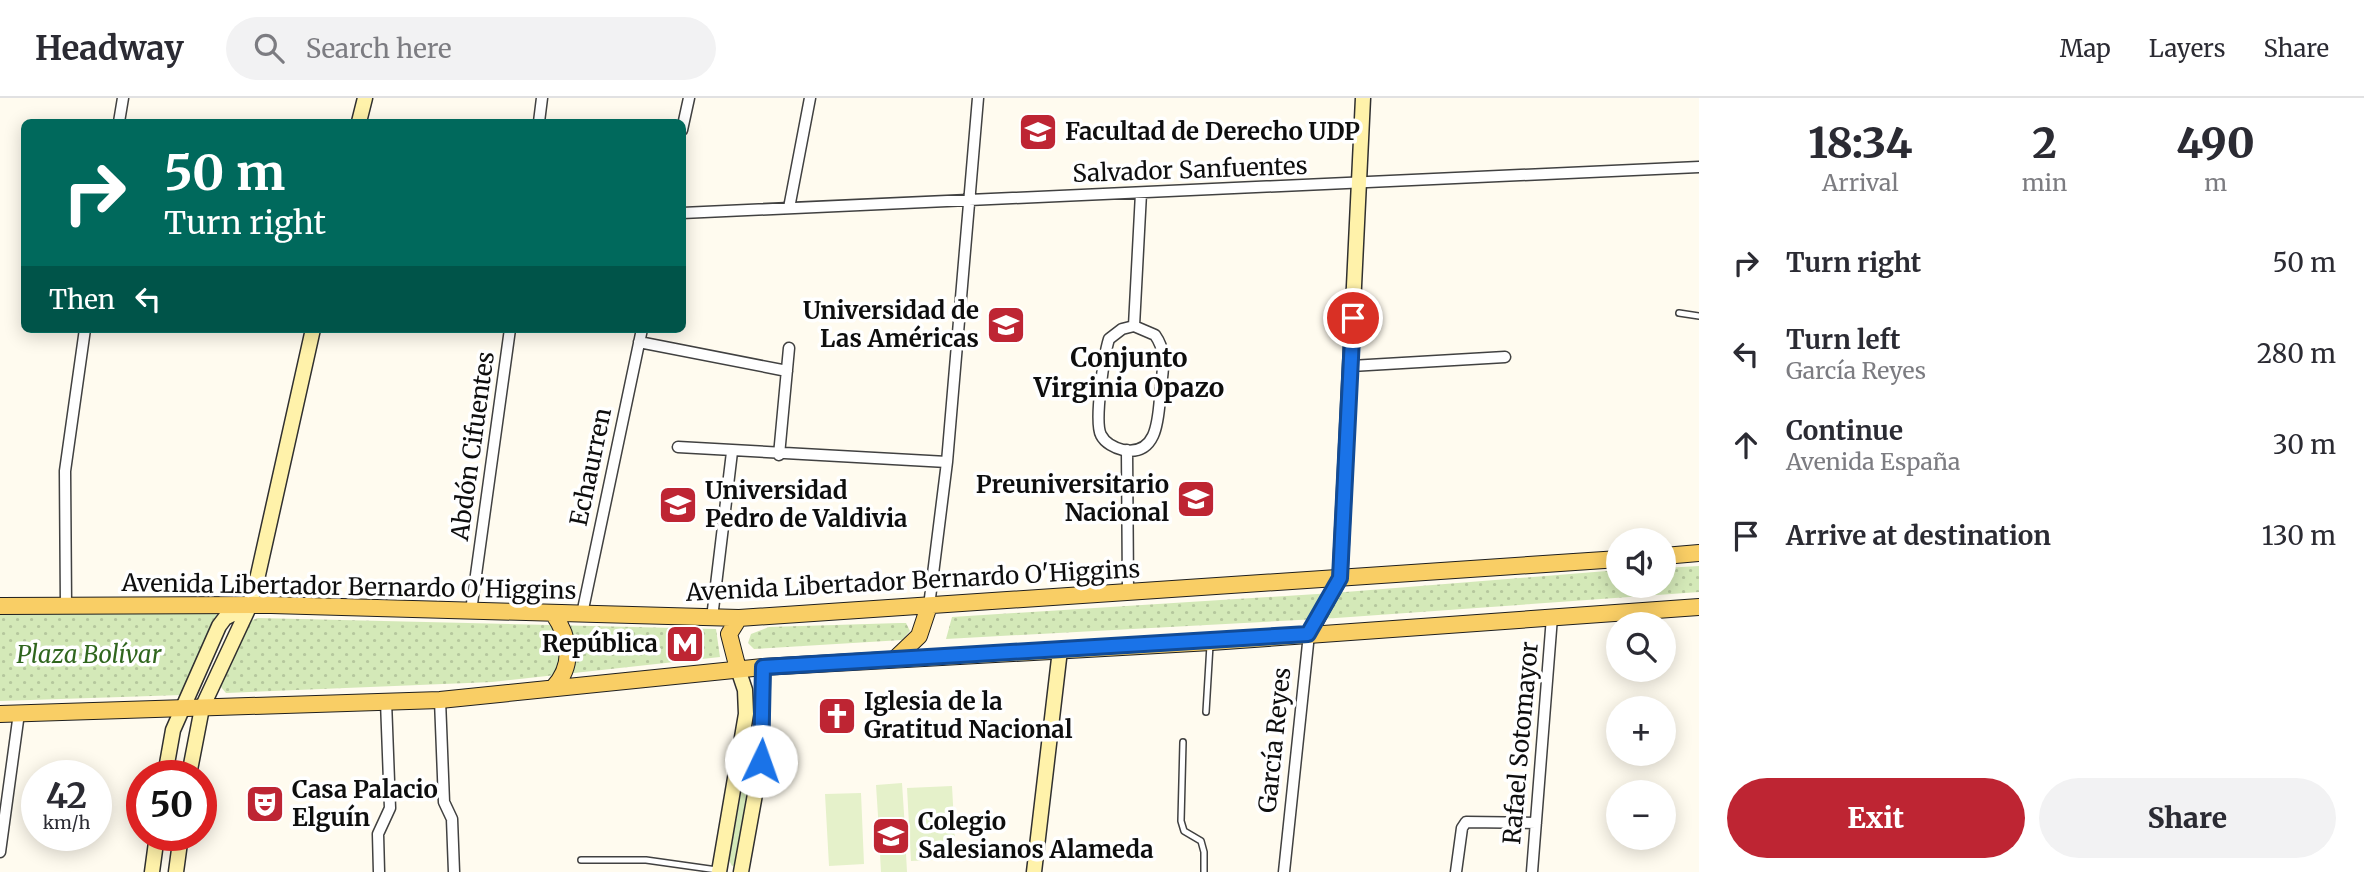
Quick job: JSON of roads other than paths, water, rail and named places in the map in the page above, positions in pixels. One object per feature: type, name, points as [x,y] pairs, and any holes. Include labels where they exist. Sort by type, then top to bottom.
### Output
[{"type":"main road","points":[[360,119],[365,98]]},
{"type":"main road","points":[[1340,578],[1363,98]]},
{"type":"main road","points":[[192,760],[202,708],[250,605],[312,333]]},
{"type":"main road","points":[[1676,555],[1699,553]]},
{"type":"main road","name":"Avenida Libertador Bernardo O'Higgins","points":[[0,606],[250,605],[738,618],[1606,560]]},
{"type":"main road","name":"García Reyes","points":[[1308,634],[1340,578]]},
{"type":"main road","points":[[168,760],[173,730],[219,626],[225,618],[250,605]]},
{"type":"main road","points":[[895,658],[919,636],[929,606]]},
{"type":"main road","points":[[0,714],[440,700],[763,667],[1211,642],[1699,607]]},
{"type":"main road","points":[[553,613],[564,633],[569,651],[566,669],[553,688]]},
{"type":"main road","points":[[722,872],[746,714],[744,687],[729,634],[738,618]]},
{"type":"main road","points":[[1034,872],[1060,650]]},
{"type":"main road","points":[[741,872],[762,748],[763,667]]},
{"type":"main road","points":[[152,872],[155,851]]},
{"type":"main road","points":[[176,872],[179,851]]},
{"type":"street","points":[[120,119],[123,98]]},
{"type":"street","points":[[539,119],[542,98]]},
{"type":"street","points":[[684,119],[689,98]]},
{"type":"street","points":[[789,208],[810,98]]},
{"type":"street","points":[[929,606],[947,463],[978,98]]},
{"type":"street","name":"Salvador Sanfuentes","points":[[686,213],[1699,167]]},
{"type":"street","points":[[1134,326],[1142,193]]},
{"type":"street","points":[[1134,326],[1155,335],[1164,355],[1155,434],[1148,444],[1127,450],[1104,439],[1099,424],[1109,339],[1122,329],[1134,326]]},
{"type":"street","points":[[66,606],[66,446],[84,333]]},
{"type":"street","name":"Abdón Cifuentes","points":[[471,611],[509,333]]},
{"type":"street","name":"Echaurren","points":[[582,614],[641,333]]},
{"type":"street","points":[[639,342],[787,371]]},
{"type":"street","points":[[779,455],[789,348]]},
{"type":"street","points":[[1351,366],[1505,357]]},
{"type":"street","points":[[678,447],[947,463]]},
{"type":"street","points":[[1127,450],[1128,591]]},
{"type":"street","points":[[712,618],[732,452]]},
{"type":"street","name":"Rafael Sotomayor","points":[[1532,872],[1552,617]]},
{"type":"street","name":"García Reyes","points":[[1284,872],[1308,634]]},
{"type":"street","points":[[440,700],[444,802],[453,818],[454,872]]},
{"type":"street","points":[[379,872],[378,834],[390,808],[386,701]]},
{"type":"street","points":[[0,852],[19,713]]},
{"type":"street","points":[[1456,872],[1462,828],[1466,822],[1536,823]]},
{"type":"lane","points":[[1679,313],[1699,316]]},
{"type":"lane","points":[[1206,712],[1211,642]]},
{"type":"lane","points":[[1184,742],[1181,821],[1184,831],[1201,841],[1205,852],[1203,872]]},
{"type":"lane","points":[[581,860],[646,860],[722,872]]},
{"type":"place","name":"Facultad de Derecho UDP","points":[[1038,132]]},
{"type":"place","name":"Universidad de Las Américas","points":[[1006,325]]},
{"type":"place","name":"Preuniversitario Nacional","points":[[1196,499]]},
{"type":"place","name":"Universidad Pedro de Valdivia","points":[[678,505]]},
{"type":"place","name":"República","points":[[685,644]]},
{"type":"place","name":"Iglesia de la Gratitud Nacional","points":[[837,716]]},
{"type":"place","name":"Casa Palacio Elguín","points":[[265,804]]},
{"type":"place","name":"Colegio Salesianos Alameda","points":[[891,836]]},
{"type":"district","name":"Conjunto Virginia Opazo","points":[[1129,373]]},
{"type":"park label","name":"Plaza Bolívar","points":[[89,655]]}]
